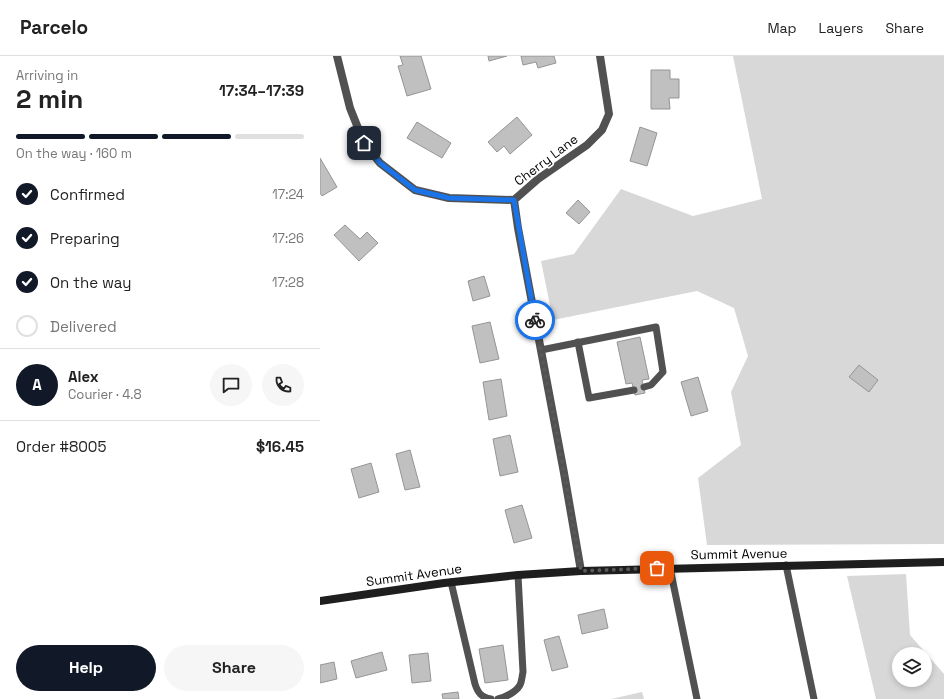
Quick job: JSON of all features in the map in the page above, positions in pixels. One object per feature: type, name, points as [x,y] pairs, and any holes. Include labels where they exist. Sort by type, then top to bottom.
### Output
[{"type":"main road","name":"Summit Avenue","points":[[320,601],[451,582],[518,575],[581,571],[944,562]]},
{"type":"street","points":[[337,56],[353,115],[364,143],[380,163],[415,190],[449,198],[514,200]]},
{"type":"street","name":"Cherry Lane","points":[[581,571],[514,200],[538,180],[587,145],[602,130],[609,114],[600,56]]},
{"type":"lane","points":[[541,350],[656,326],[663,372],[650,385],[644,387]]},
{"type":"lane","points":[[578,342],[589,398],[634,390]]},
{"type":"lane","points":[[786,565],[814,699]]},
{"type":"lane","points":[[670,568],[697,699]]},
{"type":"lane","points":[[498,699],[503,698],[515,691],[521,684],[523,672],[518,575]]},
{"type":"lane","points":[[451,582],[478,693],[483,698],[491,699]]},
{"type":"shaded area","points":[[733,56],[944,56],[944,544],[707,545],[698,478],[741,445],[731,392],[748,356],[734,308],[697,291],[553,320],[541,261],[574,254],[621,189],[693,216],[762,199]]},
{"type":"shaded area","points":[[906,574],[910,635],[920,647],[892,647],[892,687],[932,687],[932,660],[944,674],[944,699],[876,699],[847,576]]},
{"type":"shaded area","points":[[642,692],[644,699],[611,699]]},
{"type":"building","points":[[400,56],[421,56],[431,89],[407,96],[398,66],[403,65]]},
{"type":"building","points":[[488,56],[507,56],[489,61]]},
{"type":"building","points":[[521,56],[554,56],[556,63],[538,68],[536,62],[523,65]]},
{"type":"building","points":[[651,70],[670,70],[670,79],[679,79],[679,98],[669,98],[670,109],[651,109]]},
{"type":"building","points":[[517,117],[532,135],[510,154],[504,146],[497,152],[488,142]]},
{"type":"building","points":[[417,122],[451,143],[442,158],[407,138]]},
{"type":"building","points":[[640,127],[657,133],[647,166],[630,161]]},
{"type":"building","points":[[320,158],[337,187],[322,196],[320,193]]},
{"type":"building","points":[[578,200],[590,212],[579,224],[566,213]]},
{"type":"building","points":[[345,225],[360,239],[367,232],[378,243],[359,261],[334,235]]},
{"type":"building","points":[[484,276],[490,296],[473,301],[468,281]]},
{"type":"building","points":[[490,322],[499,359],[480,363],[472,326]]},
{"type":"building","points":[[640,337],[649,379],[642,380],[645,393],[635,395],[632,383],[626,384],[617,342]]},
{"type":"building","points":[[859,365],[878,380],[869,392],[849,377]]},
{"type":"building","points":[[698,377],[708,411],[691,416],[681,382]]},
{"type":"building","points":[[501,379],[507,416],[489,420],[483,382]]},
{"type":"building","points":[[510,435],[518,472],[500,476],[493,439]]},
{"type":"building","points":[[410,450],[420,487],[405,490],[396,454]]},
{"type":"building","points":[[371,463],[379,492],[359,498],[351,469]]},
{"type":"building","points":[[522,505],[532,538],[514,543],[505,510]]},
{"type":"building","points":[[604,609],[608,628],[582,634],[578,615]]},
{"type":"building","points":[[559,636],[568,667],[552,671],[544,640]]},
{"type":"building","points":[[503,645],[508,680],[485,683],[479,649]]},
{"type":"building","points":[[382,652],[387,670],[356,678],[351,661]]},
{"type":"building","points":[[428,653],[431,681],[412,683],[409,655]]},
{"type":"building","points":[[334,662],[337,679],[320,683],[320,665]]},
{"type":"building","points":[[458,692],[459,699],[443,699],[442,694]]},
{"type":"way so far","points":[[535,320],[581,571],[657,568]]},
{"type":"route","points":[[364,143],[380,163],[415,190],[449,198],[514,200],[535,320]]}]
